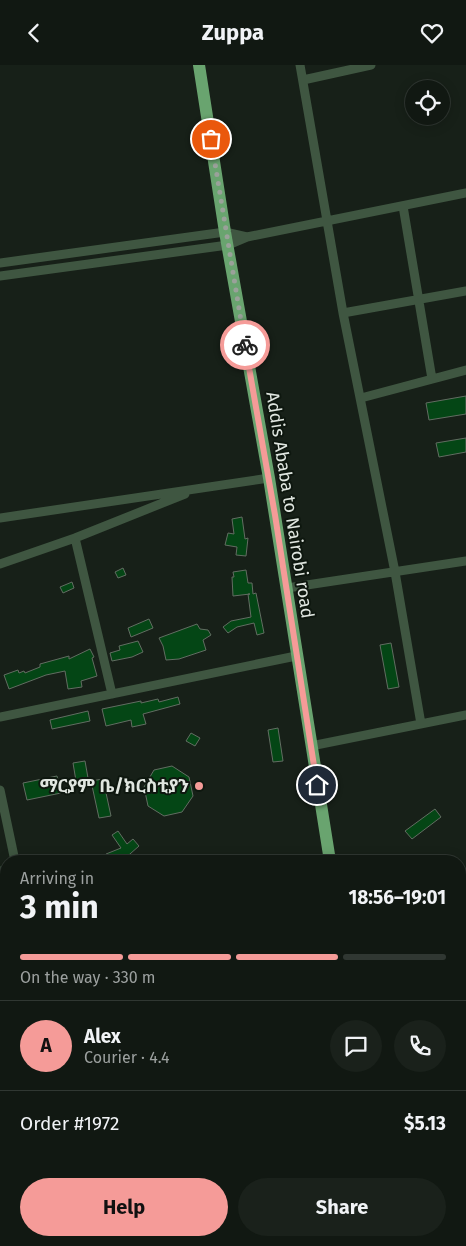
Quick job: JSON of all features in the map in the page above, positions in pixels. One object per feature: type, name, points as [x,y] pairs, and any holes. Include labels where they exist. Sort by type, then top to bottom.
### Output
[{"type":"highway","name":"Addis Ababa to Nairobi road","points":[[199,65],[269,478],[329,855]]},
{"type":"street","points":[[300,65],[343,313],[396,573],[421,724]]},
{"type":"street","points":[[303,80],[370,65]]},
{"type":"street","points":[[0,263],[247,237],[466,193]]},
{"type":"street","points":[[403,206],[432,379]]},
{"type":"street","points":[[0,276],[227,239]]},
{"type":"street","points":[[343,313],[466,291]]},
{"type":"street","points":[[361,398],[466,370]]},
{"type":"street","points":[[0,518],[269,478]]},
{"type":"street","points":[[0,563],[75,538],[200,488]]},
{"type":"street","points":[[75,538],[112,694]]},
{"type":"street","points":[[287,588],[466,561]]},
{"type":"street","points":[[0,717],[296,656]]},
{"type":"street","points":[[311,746],[466,715]]},
{"type":"street","points":[[0,790],[14,855]]},
{"type":"building","points":[[466,396],[466,414],[429,420],[426,403]]},
{"type":"building","points":[[466,438],[466,452],[439,457],[436,443]]},
{"type":"building","points":[[242,517],[245,539],[248,538],[246,556],[236,555],[237,547],[225,545],[228,533],[234,534],[232,519]]},
{"type":"building","points":[[123,568],[126,575],[118,578],[115,572]]},
{"type":"building","points":[[246,570],[248,583],[252,583],[253,594],[256,593],[264,633],[257,635],[254,623],[237,627],[228,633],[223,627],[231,621],[251,617],[248,594],[233,596],[233,572]]},
{"type":"building","points":[[72,582],[74,588],[63,593],[60,587]]},
{"type":"building","points":[[149,619],[153,628],[131,637],[128,628]]},
{"type":"building","points":[[197,624],[200,629],[208,630],[211,635],[203,640],[206,650],[179,659],[166,660],[159,638]]},
{"type":"building","points":[[138,641],[143,652],[132,657],[112,661],[110,653],[120,650],[119,646]]},
{"type":"building","points":[[391,643],[399,687],[388,689],[380,645]]},
{"type":"building","points":[[90,649],[94,657],[92,658],[97,676],[81,681],[82,687],[68,689],[65,671],[46,675],[9,689],[4,675],[18,670],[19,673],[24,671],[25,673],[40,667],[40,664],[69,656],[69,659]]},
{"type":"building","points":[[178,697],[180,704],[143,714],[146,724],[132,727],[131,720],[106,726],[102,709],[141,701],[141,703],[158,699],[159,702]]},
{"type":"building","points":[[88,711],[90,721],[52,729],[50,720]]},
{"type":"building","points":[[278,728],[283,761],[273,762],[268,730]]},
{"type":"building","points":[[191,733],[200,738],[195,746],[186,741]]},
{"type":"building","points":[[85,761],[88,778],[76,781],[73,763]]},
{"type":"building","points":[[172,766],[189,777],[193,796],[182,812],[164,816],[148,806],[144,787],[154,770]]},
{"type":"building","points":[[57,776],[61,793],[27,800],[23,783]]},
{"type":"building","points":[[103,779],[111,816],[99,818],[91,781]]},
{"type":"building","points":[[435,809],[441,817],[412,839],[405,831]]},
{"type":"building","points":[[118,831],[127,844],[133,839],[139,846],[129,855],[107,855],[121,848],[112,835]]},
{"type":"way so far","points":[[211,139],[245,345]]},
{"type":"place","name":"ማርያም ቤ/ክርስቲያን","points":[[199,786]]},
{"type":"route","points":[[245,345],[287,588],[317,785]]}]
